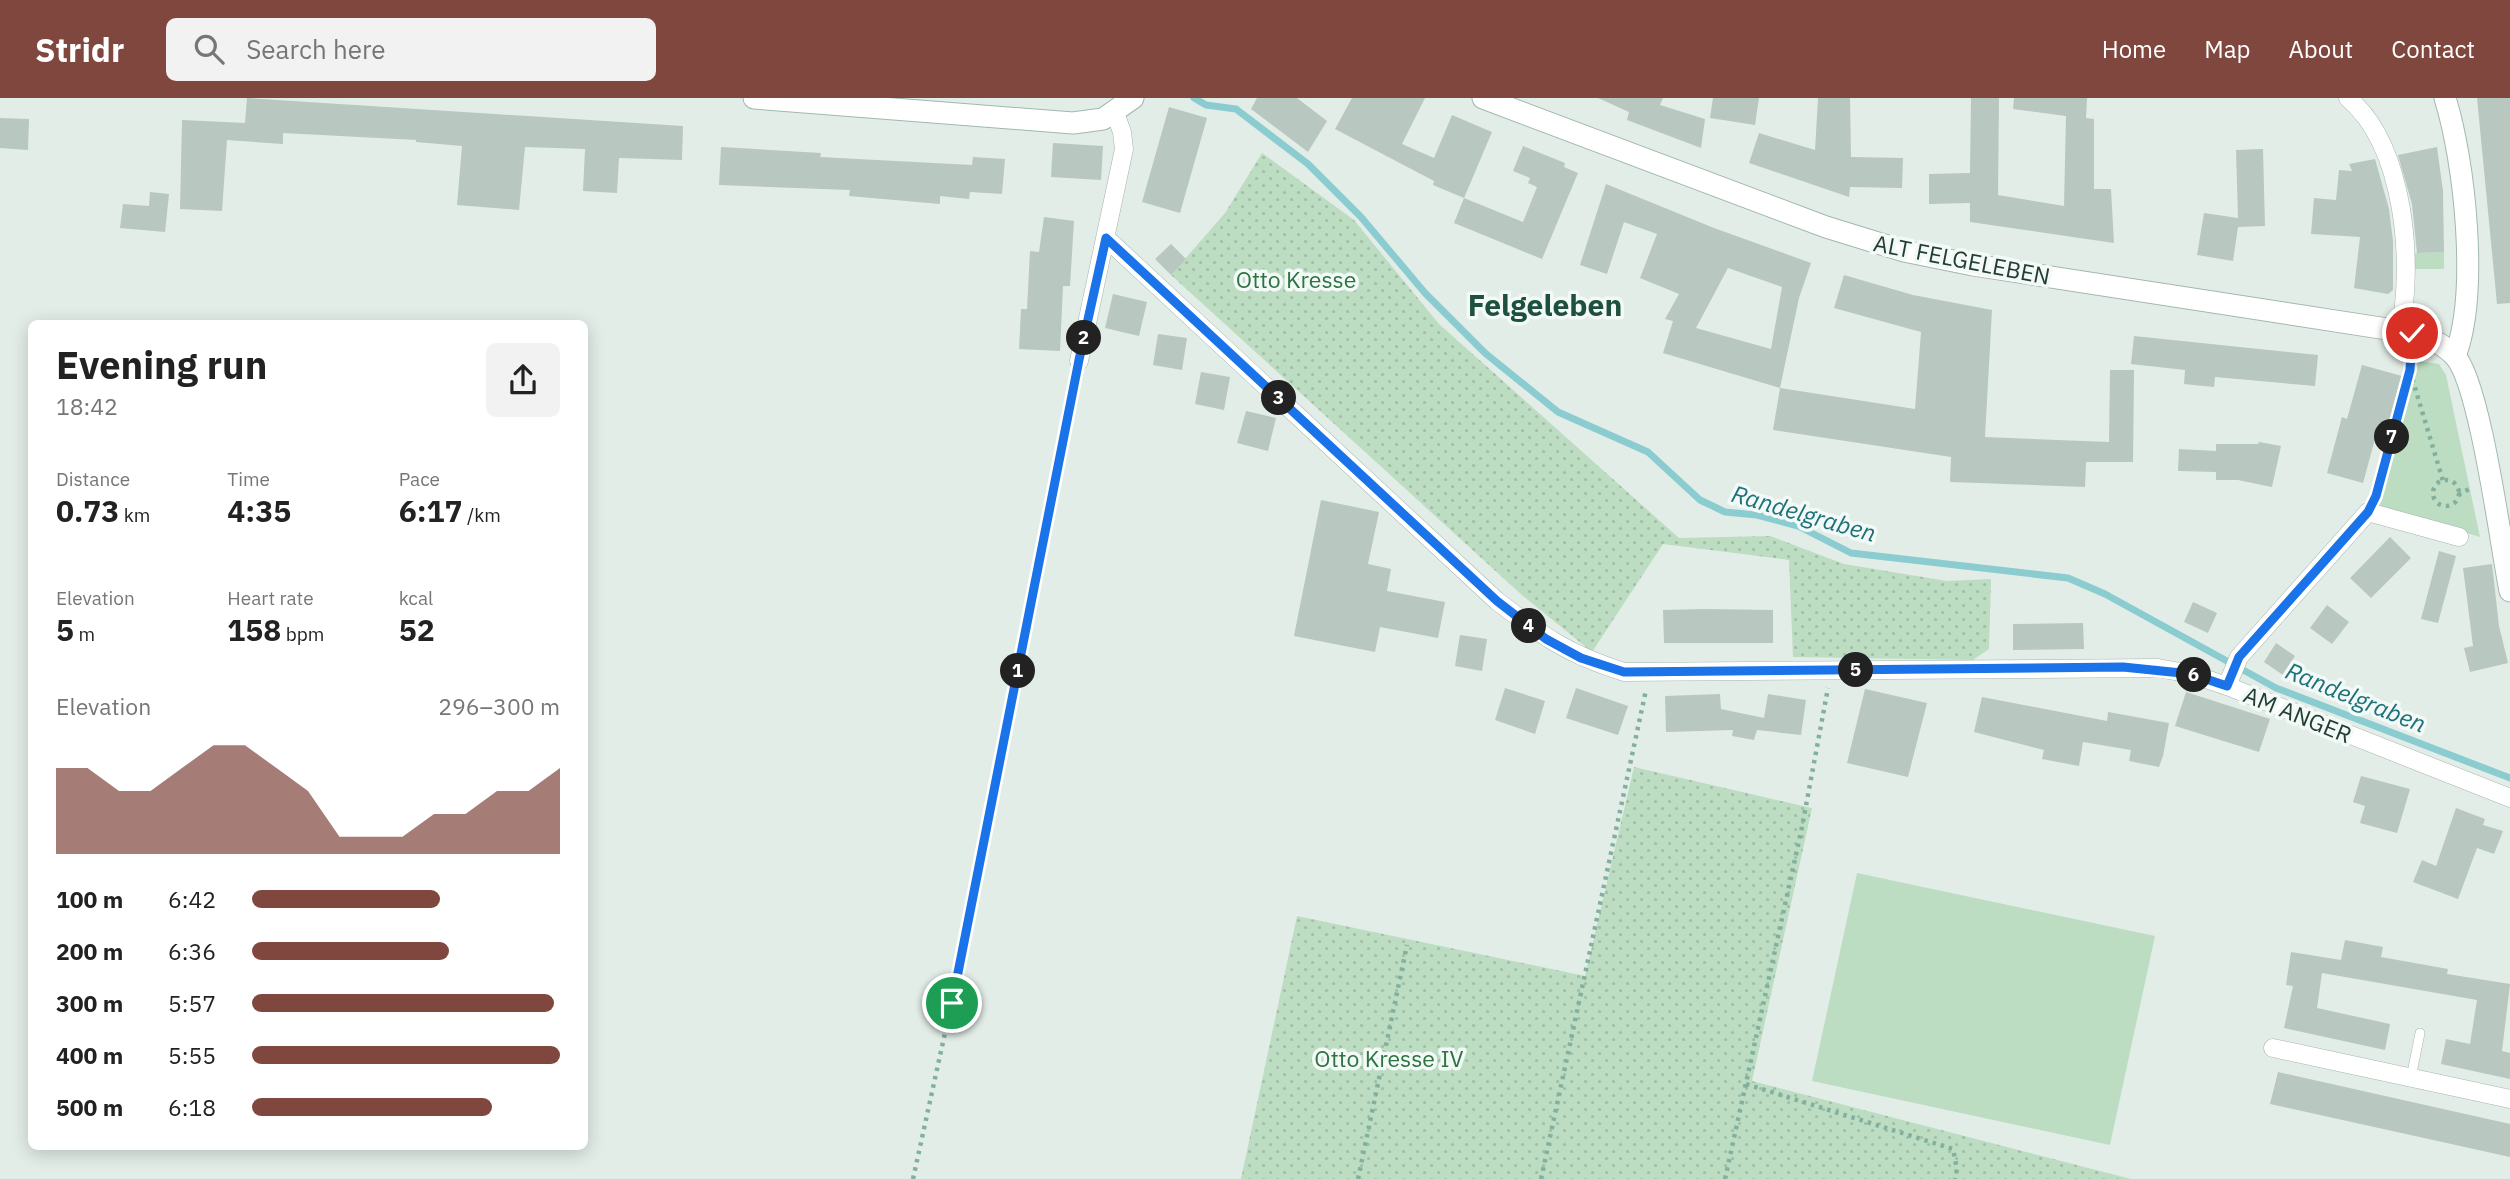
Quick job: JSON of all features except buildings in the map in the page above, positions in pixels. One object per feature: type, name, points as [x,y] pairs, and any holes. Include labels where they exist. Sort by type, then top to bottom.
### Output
[{"type":"street","points":[[754,98],[1073,123],[1089,122],[1115,113],[1133,98]]},
{"type":"street","name":"ALT FELGELEBEN","points":[[1483,98],[1769,208],[1904,251],[1973,265],[2406,332],[2437,342],[2455,356]]},
{"type":"street","points":[[2348,98],[2378,134],[2396,176],[2406,268],[2406,332]]},
{"type":"street","points":[[2445,98],[2457,137],[2463,200],[2467,303],[2463,336],[2455,356],[2472,393],[2509,578]]},
{"type":"street","points":[[1079,360],[1124,149],[1115,113]]},
{"type":"street","name":"AM ANGER","points":[[1106,238],[1497,601],[1546,639],[1581,658],[1624,672],[2158,668],[2191,674],[2227,686],[2510,798]]},
{"type":"street","points":[[2227,686],[2239,657],[2368,512],[2459,537]]},
{"type":"street","points":[[2273,1048],[2510,1099]]},
{"type":"lane","points":[[2411,1078],[2420,1033]]},
{"type":"path","points":[[2406,332],[2410,370],[2442,481]]},
{"type":"path","points":[[913,1179],[971,914],[1079,360]]},
{"type":"path","points":[[2368,512],[2376,496],[2410,370]]},
{"type":"path","points":[[2442,481],[2452,483],[2458,490],[2457,500],[2449,506],[2439,505],[2434,497],[2435,487],[2442,481]]},
{"type":"path","points":[[1726,1179],[1802,827],[1832,670]]},
{"type":"path","points":[[1541,1179],[1649,672]]},
{"type":"path","points":[[1358,1179],[1407,945]]},
{"type":"path","points":[[1746,1083],[1953,1149],[1957,1169],[1955,1179]]},
{"type":"green space","name":"Otto Kresse","points":[[1262,153],[1354,220],[1439,324],[1679,538],[1770,536],[1844,564],[1947,581],[1991,579],[1989,649],[1973,660],[1793,657],[1789,560],[1663,544],[1592,652],[1523,596],[1171,275],[1225,213]]},
{"type":"green space","points":[[2444,252],[2444,269],[2413,269],[2413,253]]},
{"type":"green space","points":[[2412,360],[2439,364],[2446,375],[2480,537],[2371,504],[2389,454]]},
{"type":"green space","name":"Otto Kresse IV","points":[[1634,767],[1812,808],[1752,1081],[2131,1179],[1241,1179],[1297,916],[1585,976]]},
{"type":"green space","points":[[1857,873],[2155,936],[2110,1145],[1812,1081]]},
{"type":"waterway","name":"Randelgraben","points":[[1194,98],[1206,105],[1236,109],[1308,164],[1361,217],[1425,293],[1485,353],[1558,412],[1648,452],[1700,500],[1725,512],[1757,515],[1798,526],[1851,553],[2068,578],[2105,594],[2276,688],[2510,778]]},
{"type":"district","name":"Felgeleben","points":[[1545,304]]},
{"type":"route","points":[[952,1003],[1079,360],[1106,238],[1497,601],[1546,639],[1581,658],[1624,672],[2123,667],[2158,668],[2191,674],[2227,686],[2239,657],[2368,512],[2376,496],[2410,370],[2412,333]]}]
